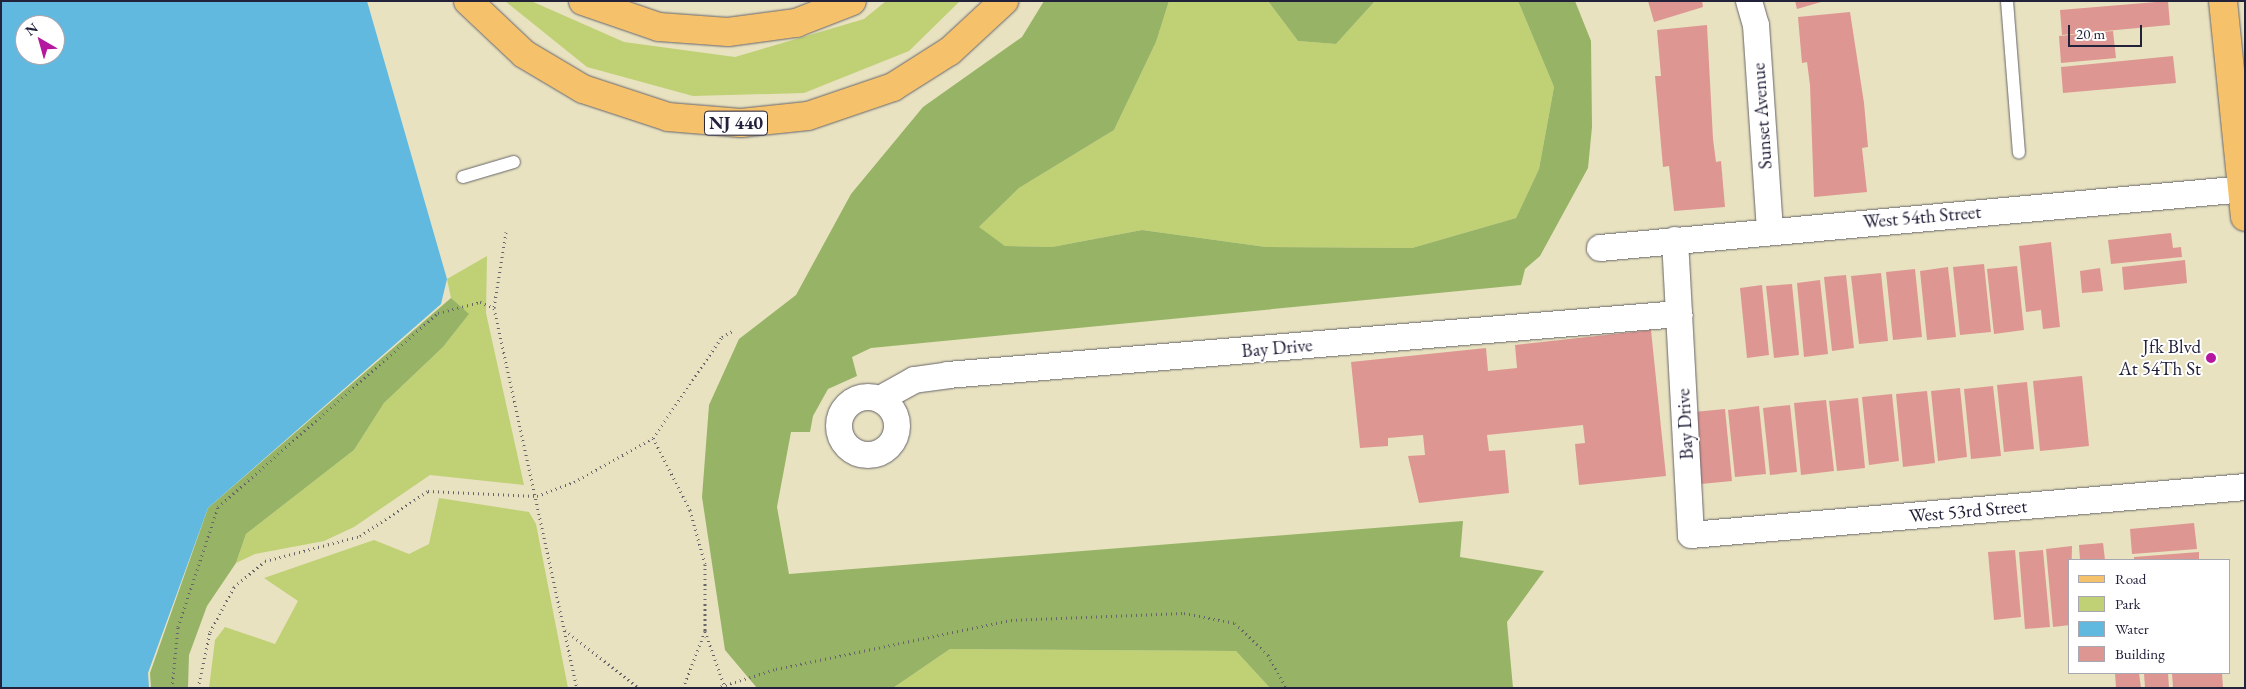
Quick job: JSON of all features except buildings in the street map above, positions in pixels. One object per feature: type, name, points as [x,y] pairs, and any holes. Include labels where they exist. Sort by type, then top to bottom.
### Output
[{"type":"main road","name":"NJ 440","points":[[468,1],[524,54],[583,89],[668,117],[741,123],[808,116],[893,87],[950,51],[1004,1]]},
{"type":"main road","points":[[583,1],[659,27],[728,32],[796,23],[852,1]]},
{"type":"main road","points":[[2223,1],[2244,189],[2245,217]]},
{"type":"street","name":"Sunset Avenue","points":[[1749,1],[1756,24],[1770,231]]},
{"type":"street","name":"West 54th Street","points":[[1600,248],[2244,189]]},
{"type":"street","name":"Bay Drive","points":[[1675,240],[1691,535]]},
{"type":"street","name":"Bay Drive","points":[[880,399],[914,380],[948,376],[1679,314]]},
{"type":"street","name":"West 53rd Street","points":[[1691,535],[2245,488]]},
{"type":"lane","points":[[2007,1],[2019,153]]},
{"type":"lane","points":[[463,177],[514,162]]},
{"type":"path","points":[[506,232],[494,308],[537,496],[577,688]]},
{"type":"path","points":[[172,688],[178,627],[218,507],[438,313],[480,302],[494,308]]},
{"type":"path","points":[[198,688],[210,632],[234,588],[265,561],[360,536],[428,491],[537,496],[574,482],[653,438],[722,337],[734,330]]},
{"type":"path","points":[[653,438],[690,510],[703,555],[705,631],[724,685]]},
{"type":"path","points":[[716,688],[776,669],[1011,620],[1184,613],[1235,623],[1268,654],[1286,688]]},
{"type":"path","points":[[565,630],[595,658],[639,688]]},
{"type":"path","points":[[683,688],[705,631]]},
{"type":"green space","points":[[505,1],[531,1],[624,42],[735,57],[864,19],[886,1],[960,1],[909,51],[804,93],[693,96],[587,67]]},
{"type":"green space","points":[[1044,1],[1169,1],[1156,42],[1114,130],[1019,188],[979,227],[1005,246],[1052,247],[1142,230],[1266,247],[1412,248],[1516,218],[1539,169],[1554,87],[1518,1],[1575,1],[1591,41],[1592,127],[1588,168],[1540,256],[1525,269],[1521,285],[871,348],[852,357],[857,376],[828,389],[813,416],[810,432],[791,432],[777,507],[789,574],[1463,521],[1460,557],[1544,571],[1507,622],[1513,688],[1270,688],[1236,651],[950,649],[893,688],[757,688],[725,650],[702,497],[709,405],[739,339],[796,295],[851,194],[923,107],[1022,37]]},
{"type":"green space","points":[[1169,1],[1268,1],[1298,41],[1336,44],[1375,1],[1518,1],[1554,87],[1539,169],[1516,218],[1412,248],[1266,247],[1142,230],[1052,247],[1005,246],[978,228],[1019,188],[1114,130],[1156,42]]},
{"type":"green space","points":[[1268,1],[1375,1],[1336,44],[1298,41]]},
{"type":"green space","points":[[487,256],[486,313],[524,485],[430,475],[354,527],[324,541],[255,554],[236,563],[246,534],[354,450],[384,403],[443,347],[468,315],[451,298],[447,279]]},
{"type":"green space","points":[[451,298],[469,314],[443,347],[384,403],[354,450],[246,534],[236,563],[207,606],[189,655],[188,688],[151,688],[150,673],[208,508]]},
{"type":"green space","points":[[439,498],[529,512],[536,524],[568,688],[209,688],[215,640],[225,627],[275,644],[298,601],[264,578],[374,540],[409,554],[429,544]]},
{"type":"green space","points":[[950,649],[1236,651],[1270,688],[893,688]]},
{"type":"water","points":[[1,1],[367,1],[447,279],[441,304],[208,508],[148,673],[149,688],[1,688]]},
{"type":"place","name":"Jfk Blvd At 54Th St","points":[[2211,358]]}]
